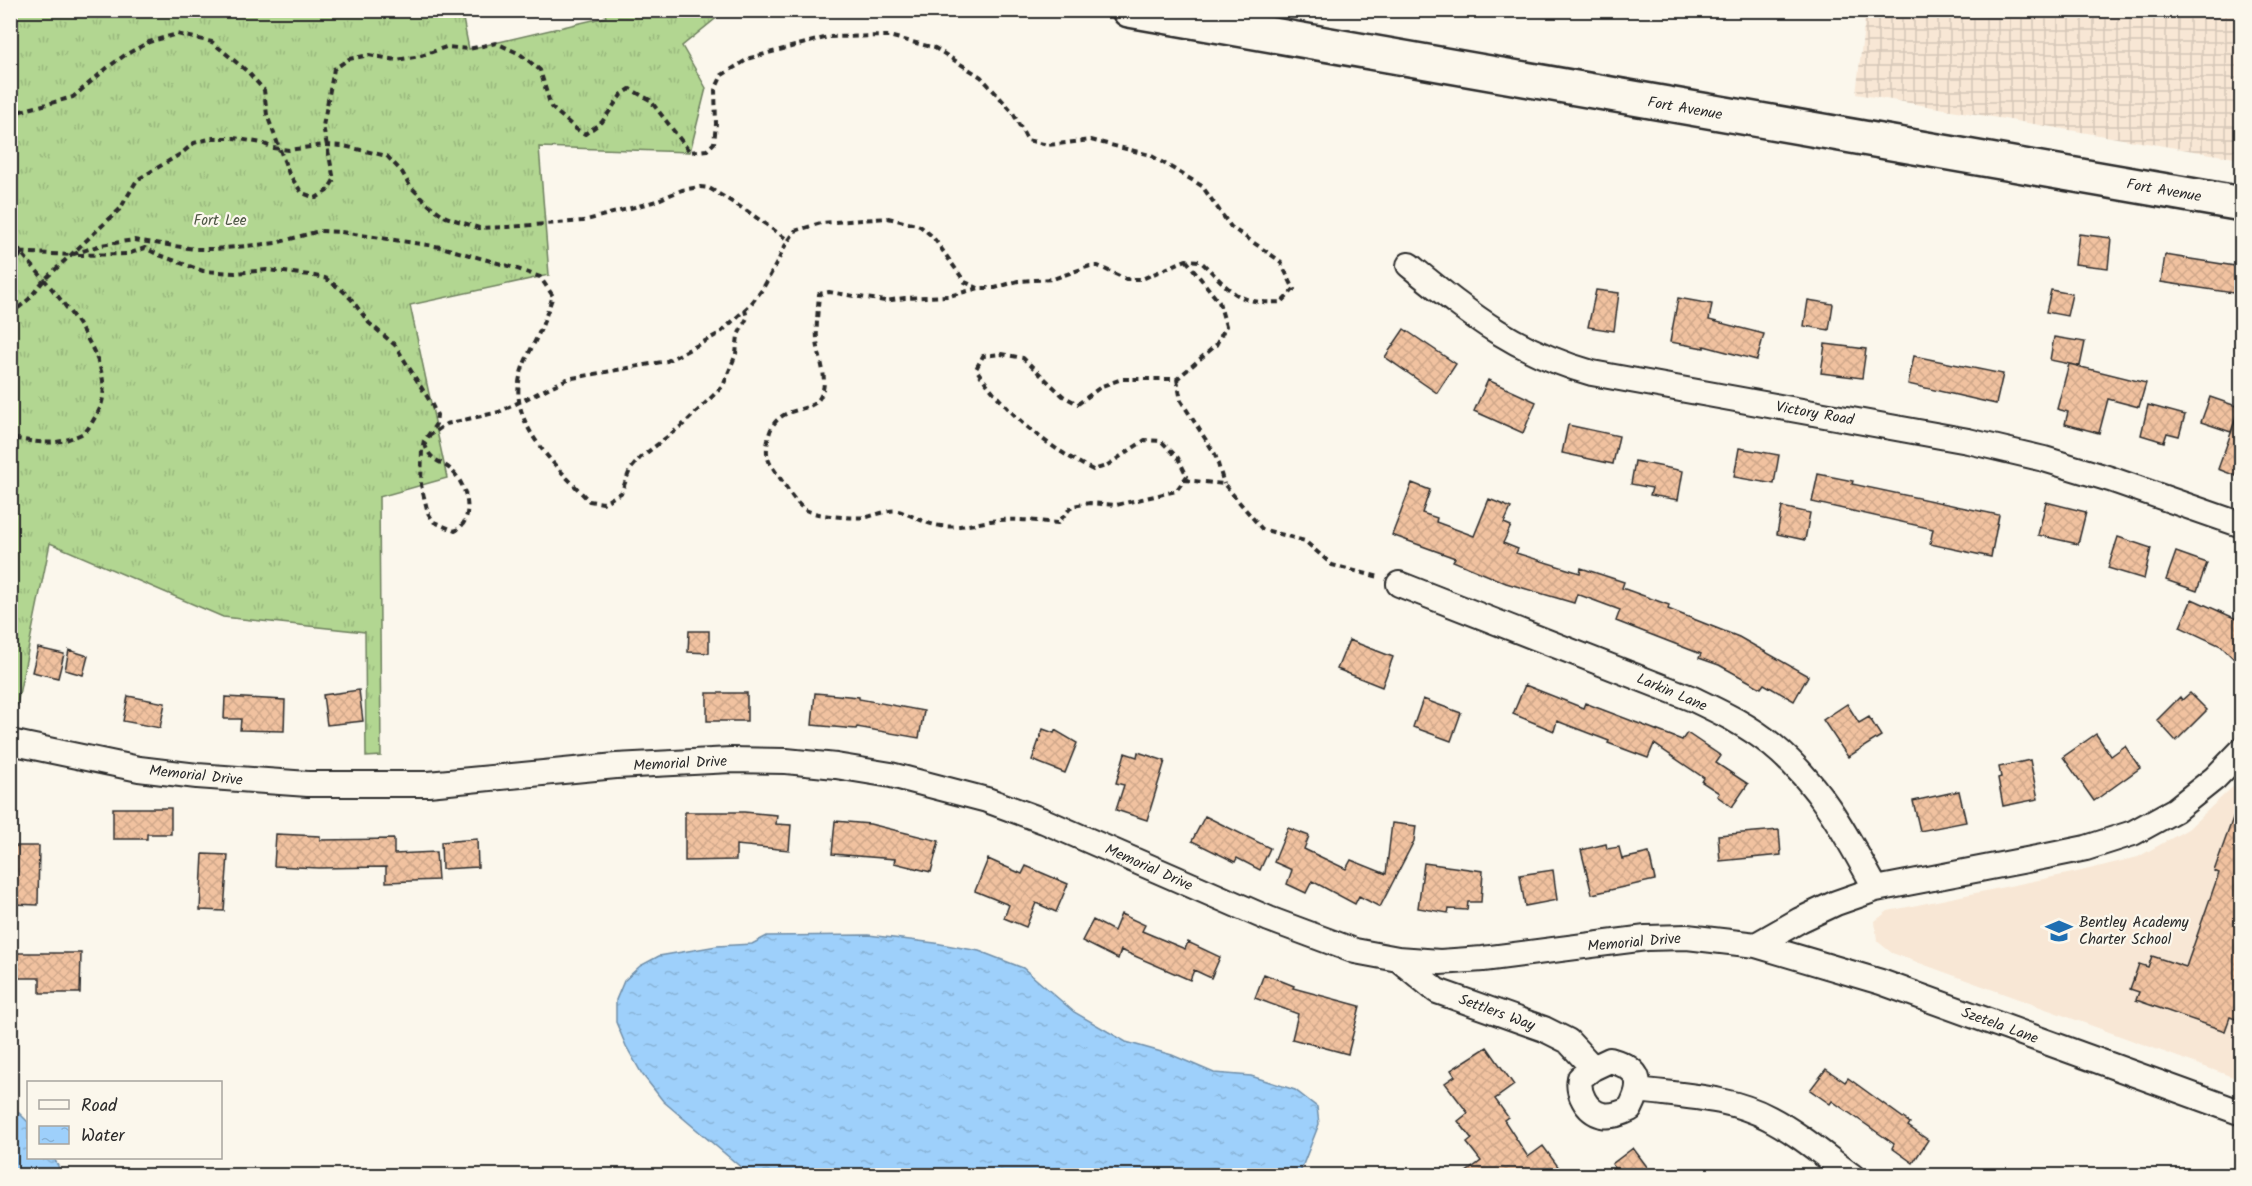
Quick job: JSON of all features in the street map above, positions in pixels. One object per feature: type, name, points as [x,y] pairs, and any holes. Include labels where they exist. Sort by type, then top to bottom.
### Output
[{"type":"street","name":"Fort Avenue","points":[[1129,10],[2241,204]]},
{"type":"street","name":"Victory Road","points":[[1409,265],[1471,316],[1499,335],[1558,363],[1592,373],[1968,441],[2044,459],[2184,503],[2241,525]]},
{"type":"street","name":"Larkin Lane","points":[[1400,584],[1693,699],[1735,719],[1771,744],[1801,771],[1825,800],[1876,888]]},
{"type":"street","name":"Memorial Drive","points":[[10,742],[139,769],[197,776],[308,784],[428,784],[616,766],[731,759],[836,766],[891,775],[987,800],[1044,821],[1316,938],[1355,951],[1398,959],[1440,962],[1483,959],[1646,938],[1687,937],[1756,945]]},
{"type":"street","points":[[1756,945],[1800,920],[1876,888],[2086,848],[2133,833],[2175,810],[2215,778],[2241,750]]},
{"type":"street","name":"Szetela Lane","points":[[1756,945],[1881,982],[2241,1113]]},
{"type":"street","name":"Settlers Way","points":[[1398,959],[1437,991],[1544,1029],[1568,1041],[1593,1068]]},
{"type":"street","points":[[1610,1060],[1621,1063],[1632,1070],[1639,1090],[1630,1109],[1620,1114],[1602,1115],[1588,1107],[1578,1090],[1580,1078],[1593,1068],[1610,1060]]},
{"type":"street","points":[[1639,1090],[1720,1100],[1744,1107],[1770,1118],[1852,1176]]},
{"type":"path","points":[[10,114],[73,97],[125,55],[150,42],[177,34],[212,42],[248,72],[264,90],[267,115],[289,174],[302,193],[316,198],[327,191],[334,180],[323,126],[334,69],[349,59],[369,55],[396,60],[422,56],[446,47],[469,49],[496,43],[520,54],[540,70],[551,107],[576,129],[585,134],[602,122],[621,95],[630,89],[650,100],[690,152],[707,150],[714,143],[715,90],[722,75],[750,58],[828,37],[888,36],[935,48],[981,77],[1012,111],[1027,140],[1048,145],[1091,140],[1150,155],[1173,168],[1202,186],[1231,227],[1280,261],[1294,289],[1282,302],[1251,301],[1231,293],[1200,261],[1186,260],[1142,279],[1126,279],[1098,266],[1090,266],[1053,279],[1018,281],[995,288],[979,288],[949,296],[885,301],[829,292],[819,294],[817,342],[824,376],[822,394],[814,404],[786,412],[774,424],[768,438],[766,458],[788,491],[806,511],[860,518],[896,510],[921,521],[941,526],[960,527],[992,521],[1028,520],[1058,523],[1072,506],[1090,503],[1116,506],[1176,491],[1187,476],[1178,458],[1161,441],[1145,440],[1106,466],[1093,470],[1044,442],[991,391],[976,369],[984,356],[1001,354],[1023,358],[1063,396],[1078,404],[1102,386],[1122,379],[1177,379],[1216,345],[1226,326],[1219,302],[1186,260]]},
{"type":"path","points":[[10,315],[120,209],[137,180],[182,153],[194,143],[213,138],[234,138],[289,150],[344,146],[387,156],[429,205],[446,217],[479,228],[583,221],[643,205],[682,190],[700,187],[709,188],[788,240]]},
{"type":"path","points":[[424,441],[446,424],[499,412],[567,379],[667,361],[720,333],[745,310],[762,290],[795,231],[821,223],[888,218],[920,226],[933,237],[965,282],[979,288]]},
{"type":"path","points":[[71,255],[101,245],[134,240],[195,249],[215,249],[276,243],[319,231],[341,232],[441,247],[540,277],[553,296],[520,376],[518,402],[525,424],[537,442],[589,501],[603,503],[621,493],[630,470],[640,458],[685,423],[723,386],[736,354],[738,335],[747,318],[745,310]]},
{"type":"path","points":[[10,239],[64,303],[90,342],[105,388],[99,410],[85,432],[64,442],[41,444],[10,438]]},
{"type":"path","points":[[10,252],[71,255],[128,254],[145,248],[203,271],[235,273],[267,270],[325,278],[352,300],[369,323],[395,345],[437,416],[424,441],[420,464],[421,485],[428,513],[434,522],[455,531],[462,527],[468,516],[463,488],[453,471],[431,458],[426,451],[424,441]]},
{"type":"path","points":[[10,277],[21,253]]},
{"type":"path","points":[[1177,379],[1181,401],[1215,454],[1224,484],[1262,529],[1305,541],[1332,565],[1400,584]]},
{"type":"path","points":[[1184,480],[1224,484]]},
{"type":"shaded area","points":[[1866,10],[2241,11],[2241,159],[1856,94]]},
{"type":"shaded area","name":"Bentley Academy Charter School","points":[[2241,779],[2241,1080],[1892,953],[1877,941],[1875,921],[1888,911],[2138,857],[2188,829]]},
{"type":"green space","name":"Fort Lee","points":[[11,10],[458,11],[463,19],[469,49],[606,17],[604,11],[725,11],[682,46],[706,88],[690,152],[539,147],[549,275],[410,305],[447,478],[379,497],[381,756],[366,757],[365,632],[223,617],[50,543],[13,724],[11,723]]},
{"type":"water","points":[[868,935],[979,951],[1023,968],[1074,1012],[1126,1042],[1172,1055],[1214,1073],[1251,1076],[1295,1090],[1317,1107],[1319,1124],[1299,1175],[750,1175],[663,1101],[642,1074],[616,1022],[616,1000],[624,981],[640,966],[659,956],[717,946],[752,944],[767,936]]},
{"type":"water","points":[[11,1105],[27,1121],[27,1159],[54,1159],[61,1172],[65,1173],[63,1175],[11,1175]]},
{"type":"building","points":[[2079,234],[2111,238],[2108,268],[2075,264]]},
{"type":"building","points":[[2165,255],[2241,267],[2241,290],[2234,289],[2233,293],[2161,282]]},
{"type":"building","points":[[1596,290],[1619,293],[1614,331],[1588,327]]},
{"type":"building","points":[[2051,290],[2072,294],[2067,316],[2046,312]]},
{"type":"building","points":[[1678,298],[1712,304],[1709,320],[1764,334],[1757,360],[1704,346],[1704,348],[1670,342]]},
{"type":"building","points":[[1808,300],[1833,304],[1829,330],[1804,326]]},
{"type":"building","points":[[1404,329],[1456,364],[1437,393],[1385,357]]},
{"type":"building","points":[[2054,337],[2085,342],[2080,366],[2050,360]]},
{"type":"building","points":[[1825,344],[1866,349],[1862,378],[1821,373]]},
{"type":"building","points":[[1914,356],[2003,374],[1996,404],[1908,384]]},
{"type":"building","points":[[2069,364],[2146,383],[2139,407],[2108,399],[2099,433],[2065,424],[2068,412],[2057,409]]},
{"type":"building","points":[[1488,380],[1536,402],[1523,433],[1474,411]]},
{"type":"building","points":[[2210,397],[2239,407],[2231,432],[2201,422]]},
{"type":"building","points":[[2148,405],[2185,415],[2179,436],[2167,433],[2164,442],[2141,435]]},
{"type":"building","points":[[2239,411],[2241,411],[2241,478],[2218,469]]},
{"type":"building","points":[[1568,425],[1619,436],[1613,464],[1562,453]]},
{"type":"building","points":[[1739,448],[1779,455],[1774,484],[1734,477]]},
{"type":"building","points":[[1635,461],[1683,471],[1678,500],[1650,495],[1652,488],[1631,484]]},
{"type":"building","points":[[1818,474],[1853,481],[1852,484],[1999,515],[1991,557],[1930,544],[1933,529],[1812,502]]},
{"type":"building","points":[[1412,483],[1430,490],[1422,513],[1437,518],[1436,522],[1474,536],[1489,499],[1511,508],[1504,523],[1511,526],[1503,543],[1518,549],[1516,553],[1580,573],[1581,568],[1624,582],[1622,588],[1669,605],[1668,609],[1739,637],[1808,676],[1794,701],[1764,684],[1761,688],[1719,665],[1699,658],[1701,654],[1616,621],[1620,610],[1577,594],[1574,603],[1506,583],[1453,561],[1455,558],[1392,535]]},
{"type":"building","points":[[2046,502],[2086,512],[2078,544],[2038,535]]},
{"type":"building","points":[[1782,507],[1810,513],[1805,540],[1777,534]]},
{"type":"building","points":[[2118,537],[2151,548],[2144,579],[2108,568]]},
{"type":"building","points":[[2176,552],[2207,563],[2197,591],[2166,580]]},
{"type":"building","points":[[2192,599],[2241,621],[2241,666],[2221,646],[2180,627]]},
{"type":"building","points":[[689,631],[709,631],[709,653],[688,652]]},
{"type":"building","points":[[1349,640],[1393,657],[1382,687],[1337,669]]},
{"type":"building","points":[[38,648],[64,654],[58,678],[32,672]]},
{"type":"building","points":[[69,650],[88,656],[83,675],[65,670]]},
{"type":"building","points":[[1525,685],[1583,708],[1585,703],[1682,740],[1687,733],[1721,756],[1716,763],[1748,784],[1732,807],[1717,796],[1719,793],[1702,782],[1704,778],[1654,744],[1648,758],[1557,721],[1554,731],[1513,714]]},
{"type":"building","points":[[359,690],[363,721],[327,725],[323,695]]},
{"type":"building","points":[[707,693],[747,693],[747,721],[707,721]]},
{"type":"building","points":[[815,693],[859,697],[859,699],[924,711],[919,738],[857,727],[856,729],[812,725]]},
{"type":"building","points":[[2190,693],[2207,710],[2176,741],[2157,720],[2180,697],[2182,700]]},
{"type":"building","points":[[128,696],[165,703],[160,728],[123,721]]},
{"type":"building","points":[[225,697],[285,700],[284,731],[240,730],[241,719],[224,719]]},
{"type":"building","points":[[1423,699],[1461,713],[1451,741],[1413,727]]},
{"type":"building","points":[[1847,704],[1859,723],[1869,717],[1881,736],[1848,757],[1823,720]]},
{"type":"building","points":[[1043,729],[1054,733],[1055,730],[1077,743],[1065,773],[1032,760]]},
{"type":"building","points":[[2096,734],[2111,756],[2125,746],[2140,768],[2094,801],[2063,757]]},
{"type":"building","points":[[1138,752],[1165,761],[1147,820],[1116,810],[1124,785],[1116,783],[1125,753],[1137,757]]},
{"type":"building","points":[[2030,760],[2038,799],[2003,806],[1998,778],[2001,777],[1999,767]]},
{"type":"building","points":[[1959,791],[1966,822],[1920,831],[1913,801]]},
{"type":"building","points":[[2239,801],[2241,802],[2241,1021],[2230,1017],[2225,1031],[2136,1000],[2139,992],[2130,989],[2139,964],[2148,967],[2152,956],[2186,967],[2219,873],[2214,871]]},
{"type":"building","points":[[113,808],[171,808],[171,834],[147,834],[147,839],[113,839]]},
{"type":"building","points":[[685,812],[744,812],[777,815],[776,824],[791,825],[789,850],[736,845],[736,860],[685,861]]},
{"type":"building","points":[[1205,816],[1270,848],[1260,870],[1237,858],[1235,862],[1192,841]]},
{"type":"building","points":[[835,821],[870,824],[939,841],[931,872],[894,863],[895,859],[832,854]]},
{"type":"building","points":[[1392,823],[1416,826],[1414,841],[1380,907],[1359,896],[1355,904],[1312,881],[1306,893],[1287,884],[1292,870],[1274,862],[1288,828],[1309,836],[1304,849],[1346,869],[1351,860],[1386,874]]},
{"type":"building","points":[[1779,830],[1781,855],[1720,861],[1718,835]]},
{"type":"building","points":[[276,834],[320,836],[320,840],[394,839],[394,854],[436,852],[438,880],[386,882],[386,867],[274,866]]},
{"type":"building","points":[[477,839],[478,867],[442,869],[441,842]]},
{"type":"building","points":[[1606,844],[1607,849],[1619,847],[1622,859],[1649,853],[1655,880],[1592,894],[1581,850]]},
{"type":"building","points":[[14,846],[39,846],[38,905],[13,904]]},
{"type":"building","points":[[203,854],[228,855],[224,911],[200,910]]},
{"type":"building","points":[[988,859],[1022,874],[1026,866],[1068,884],[1056,912],[1036,903],[1026,927],[1004,918],[1009,905],[975,891]]},
{"type":"building","points":[[1424,863],[1483,871],[1481,902],[1468,902],[1467,910],[1449,909],[1448,913],[1418,908]]},
{"type":"building","points":[[1553,870],[1557,900],[1525,906],[1520,875]]},
{"type":"building","points":[[1121,914],[1145,925],[1142,931],[1185,949],[1188,942],[1220,957],[1211,978],[1194,970],[1190,980],[1121,950],[1118,959],[1082,941],[1093,920],[1114,931]]},
{"type":"building","points":[[10,953],[81,953],[80,993],[40,993],[40,978],[10,978]]},
{"type":"building","points":[[1264,974],[1294,986],[1293,988],[1360,1006],[1348,1054],[1292,1039],[1298,1014],[1255,998]]},
{"type":"building","points":[[1487,1047],[1514,1085],[1495,1099],[1508,1117],[1504,1120],[1528,1157],[1543,1146],[1565,1176],[1461,1176],[1481,1161],[1467,1143],[1472,1139],[1458,1121],[1468,1113],[1445,1083],[1455,1076],[1451,1070]]},
{"type":"building","points":[[1826,1069],[1845,1082],[1848,1078],[1910,1123],[1908,1126],[1928,1140],[1913,1163],[1892,1148],[1894,1144],[1832,1101],[1830,1104],[1810,1090]]},
{"type":"building","points":[[1633,1148],[1654,1176],[1621,1176],[1612,1164]]},
{"type":"place","name":"Bentley Academy Charter School","points":[[2059,931]]}]
